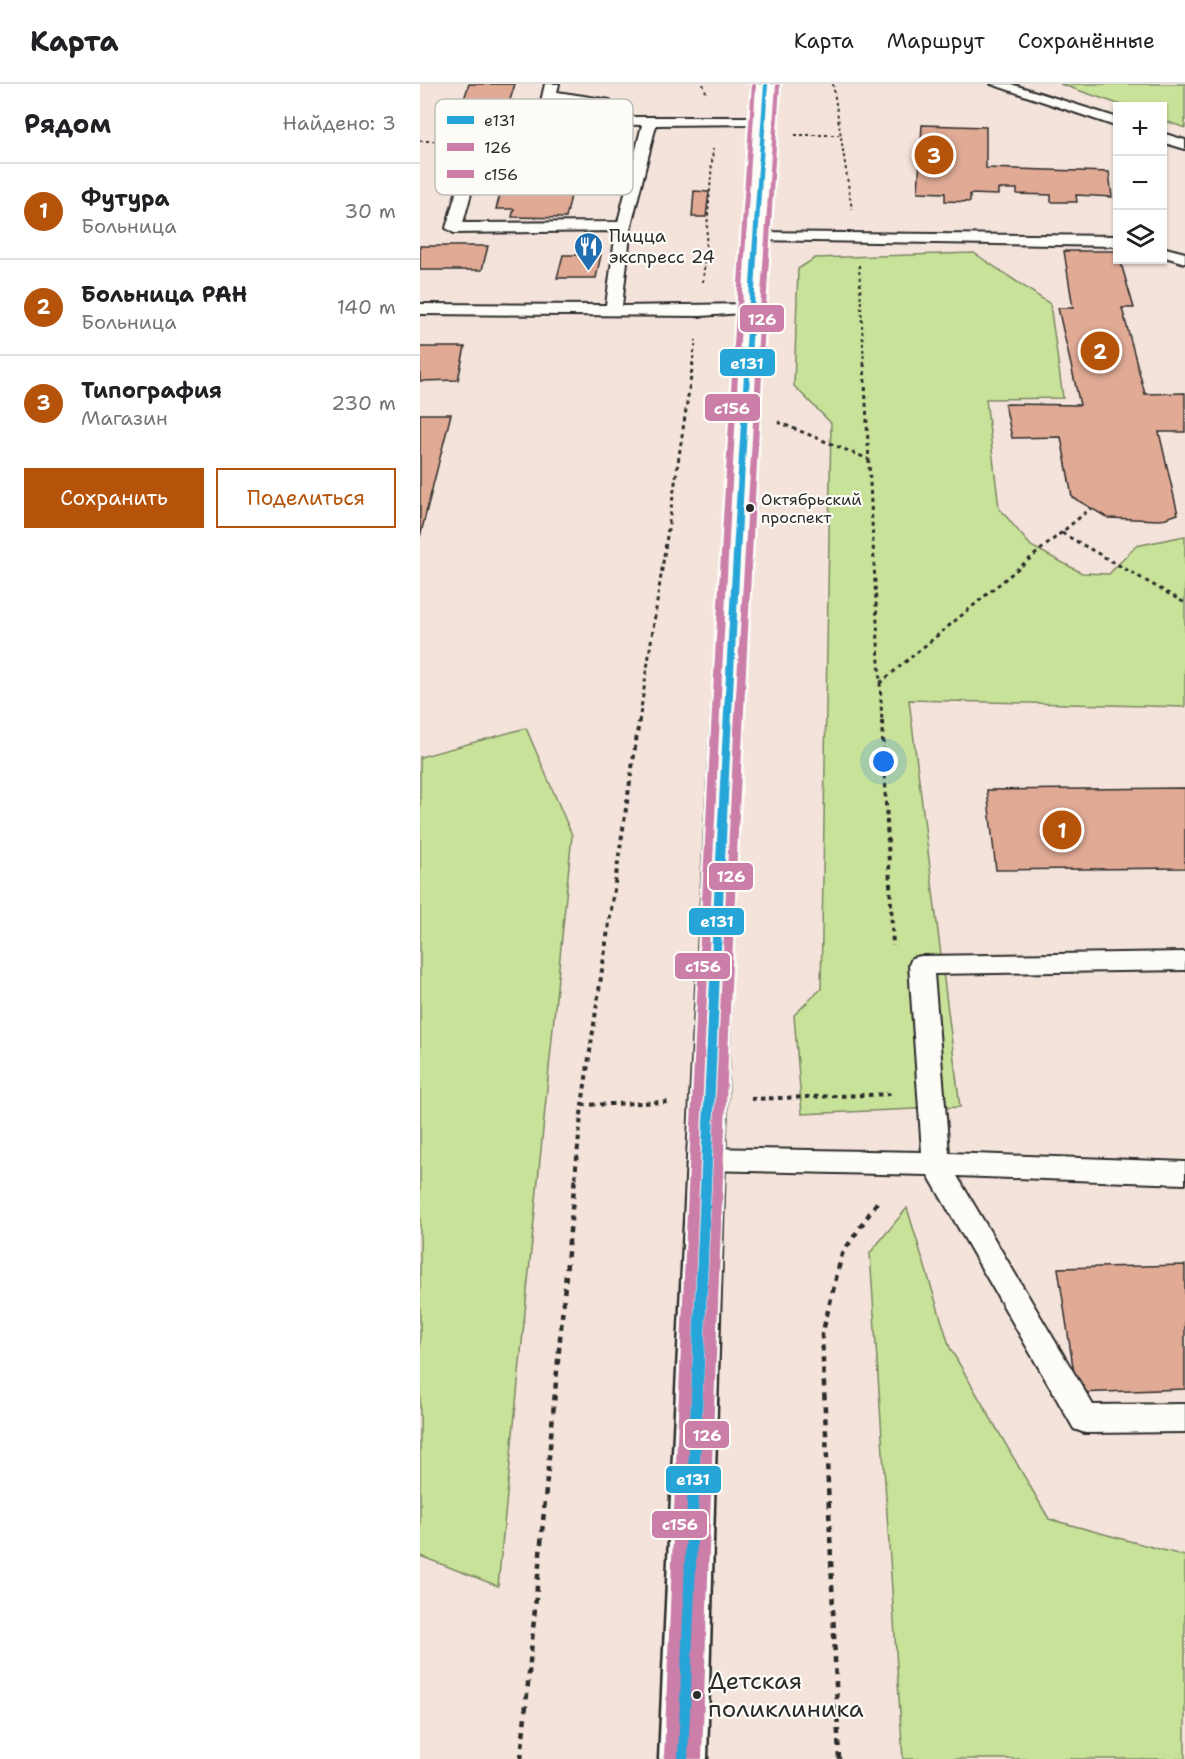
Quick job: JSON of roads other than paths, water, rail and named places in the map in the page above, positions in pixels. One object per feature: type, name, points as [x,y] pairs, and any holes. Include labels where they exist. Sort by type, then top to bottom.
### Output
[{"type":"main road","points":[[683,1759],[704,1159],[742,407],[766,84]]},
{"type":"lane","points":[[998,84],[1113,121]]},
{"type":"lane","points":[[551,90],[588,99]]},
{"type":"lane","points":[[633,120],[716,118],[762,120]]},
{"type":"lane","points":[[633,189],[650,120]]},
{"type":"lane","points":[[1167,139],[1185,145]]},
{"type":"lane","points":[[463,195],[454,228],[624,226]]},
{"type":"lane","points":[[614,309],[624,226],[632,195]]},
{"type":"lane","points":[[754,237],[1113,241]]},
{"type":"lane","points":[[1167,252],[1185,258]]},
{"type":"lane","points":[[420,309],[701,311],[749,309]]},
{"type":"lane","points":[[1185,961],[921,965],[937,1166],[1085,1419],[1185,1418]]},
{"type":"lane","points":[[704,1159],[904,1162],[937,1166],[1185,1173]]},
{"type":"place","name":"Типография","points":[[934,155]]},
{"type":"place","name":"Пицца экспресс 24","points":[[588,272]]},
{"type":"place","name":"Больница РАН","points":[[1100,351]]},
{"type":"place","name":"Октябрьский проспект","points":[[750,508]]},
{"type":"place","name":"Футура","points":[[1062,830]]},
{"type":"place","name":"Детская поликлиника","points":[[697,1695]]}]
